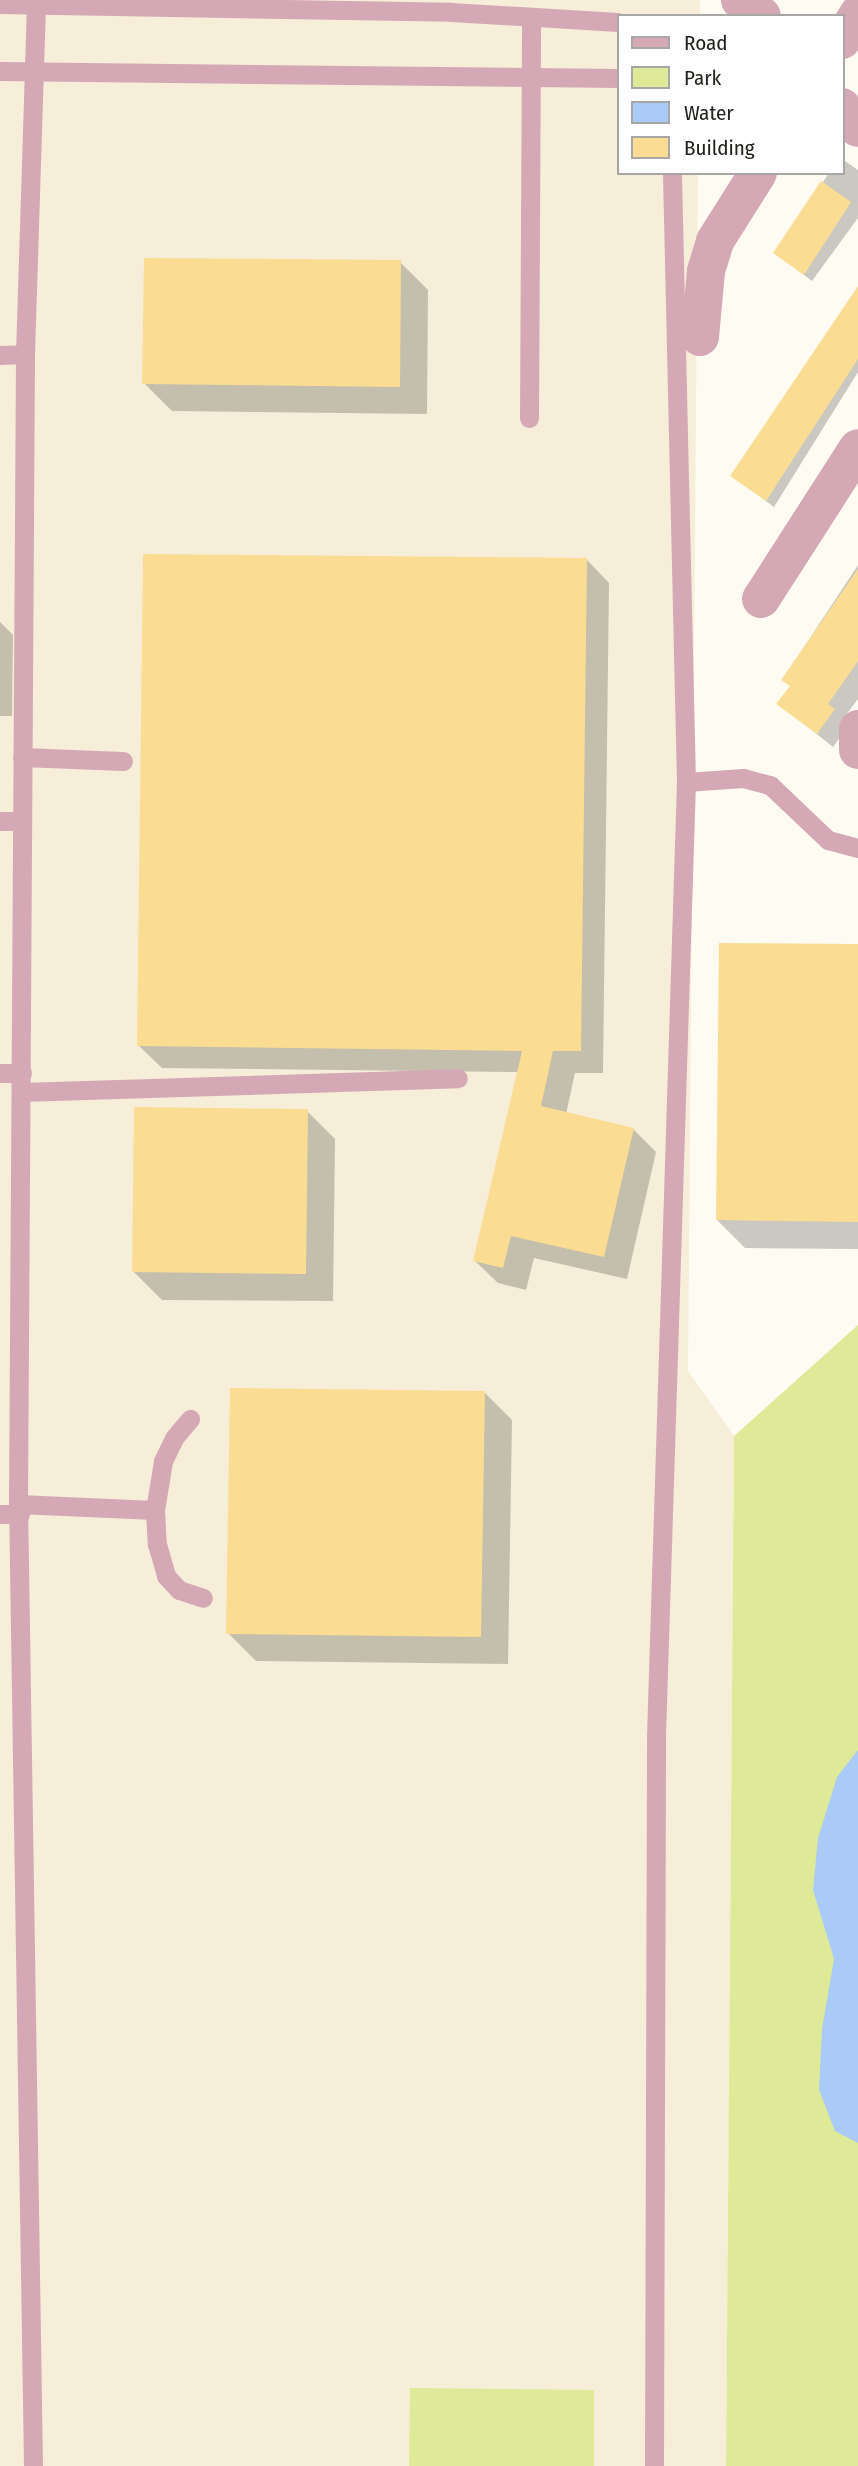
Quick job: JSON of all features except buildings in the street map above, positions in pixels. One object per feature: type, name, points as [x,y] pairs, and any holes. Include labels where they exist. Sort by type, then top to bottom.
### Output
[{"type":"street","points":[[740,0],[759,14]]},
{"type":"street","points":[[844,37],[858,14]]},
{"type":"street","points":[[844,110],[858,128]]},
{"type":"street","points":[[700,337],[706,271],[715,241],[757,175]]},
{"type":"street","points":[[761,600],[858,448]]},
{"type":"lane","points":[[0,4],[531,17],[616,22]]},
{"type":"lane","points":[[33,2466],[19,1509],[25,354],[36,4]]},
{"type":"lane","points":[[529,418],[531,17]]},
{"type":"lane","points":[[0,71],[616,78]]},
{"type":"lane","points":[[654,2466],[656,1736],[686,782],[671,175]]},
{"type":"lane","points":[[0,355],[25,354]]},
{"type":"lane","points":[[22,758],[123,761]]},
{"type":"lane","points":[[686,782],[743,778],[771,785],[828,840],[858,848]]},
{"type":"lane","points":[[0,821],[22,821]]},
{"type":"lane","points":[[0,1073],[22,1083],[458,1078]]},
{"type":"lane","points":[[190,1419],[174,1438],[163,1461],[155,1510],[157,1544],[166,1576],[179,1590],[203,1598]]},
{"type":"lane","points":[[0,1514],[19,1509],[155,1510]]},
{"type":"shaded area","points":[[0,0],[700,0],[700,14],[616,14],[616,175],[698,175],[688,1371],[734,1436],[726,2466],[0,2466]]},
{"type":"green space","points":[[858,1325],[858,2466],[726,2466],[734,1436]]},
{"type":"green space","points":[[410,2388],[594,2390],[594,2466],[409,2466]]},
{"type":"water","points":[[858,1750],[858,2143],[835,2131],[819,2090],[822,2029],[834,1959],[813,1890],[818,1838],[837,1777]]}]
